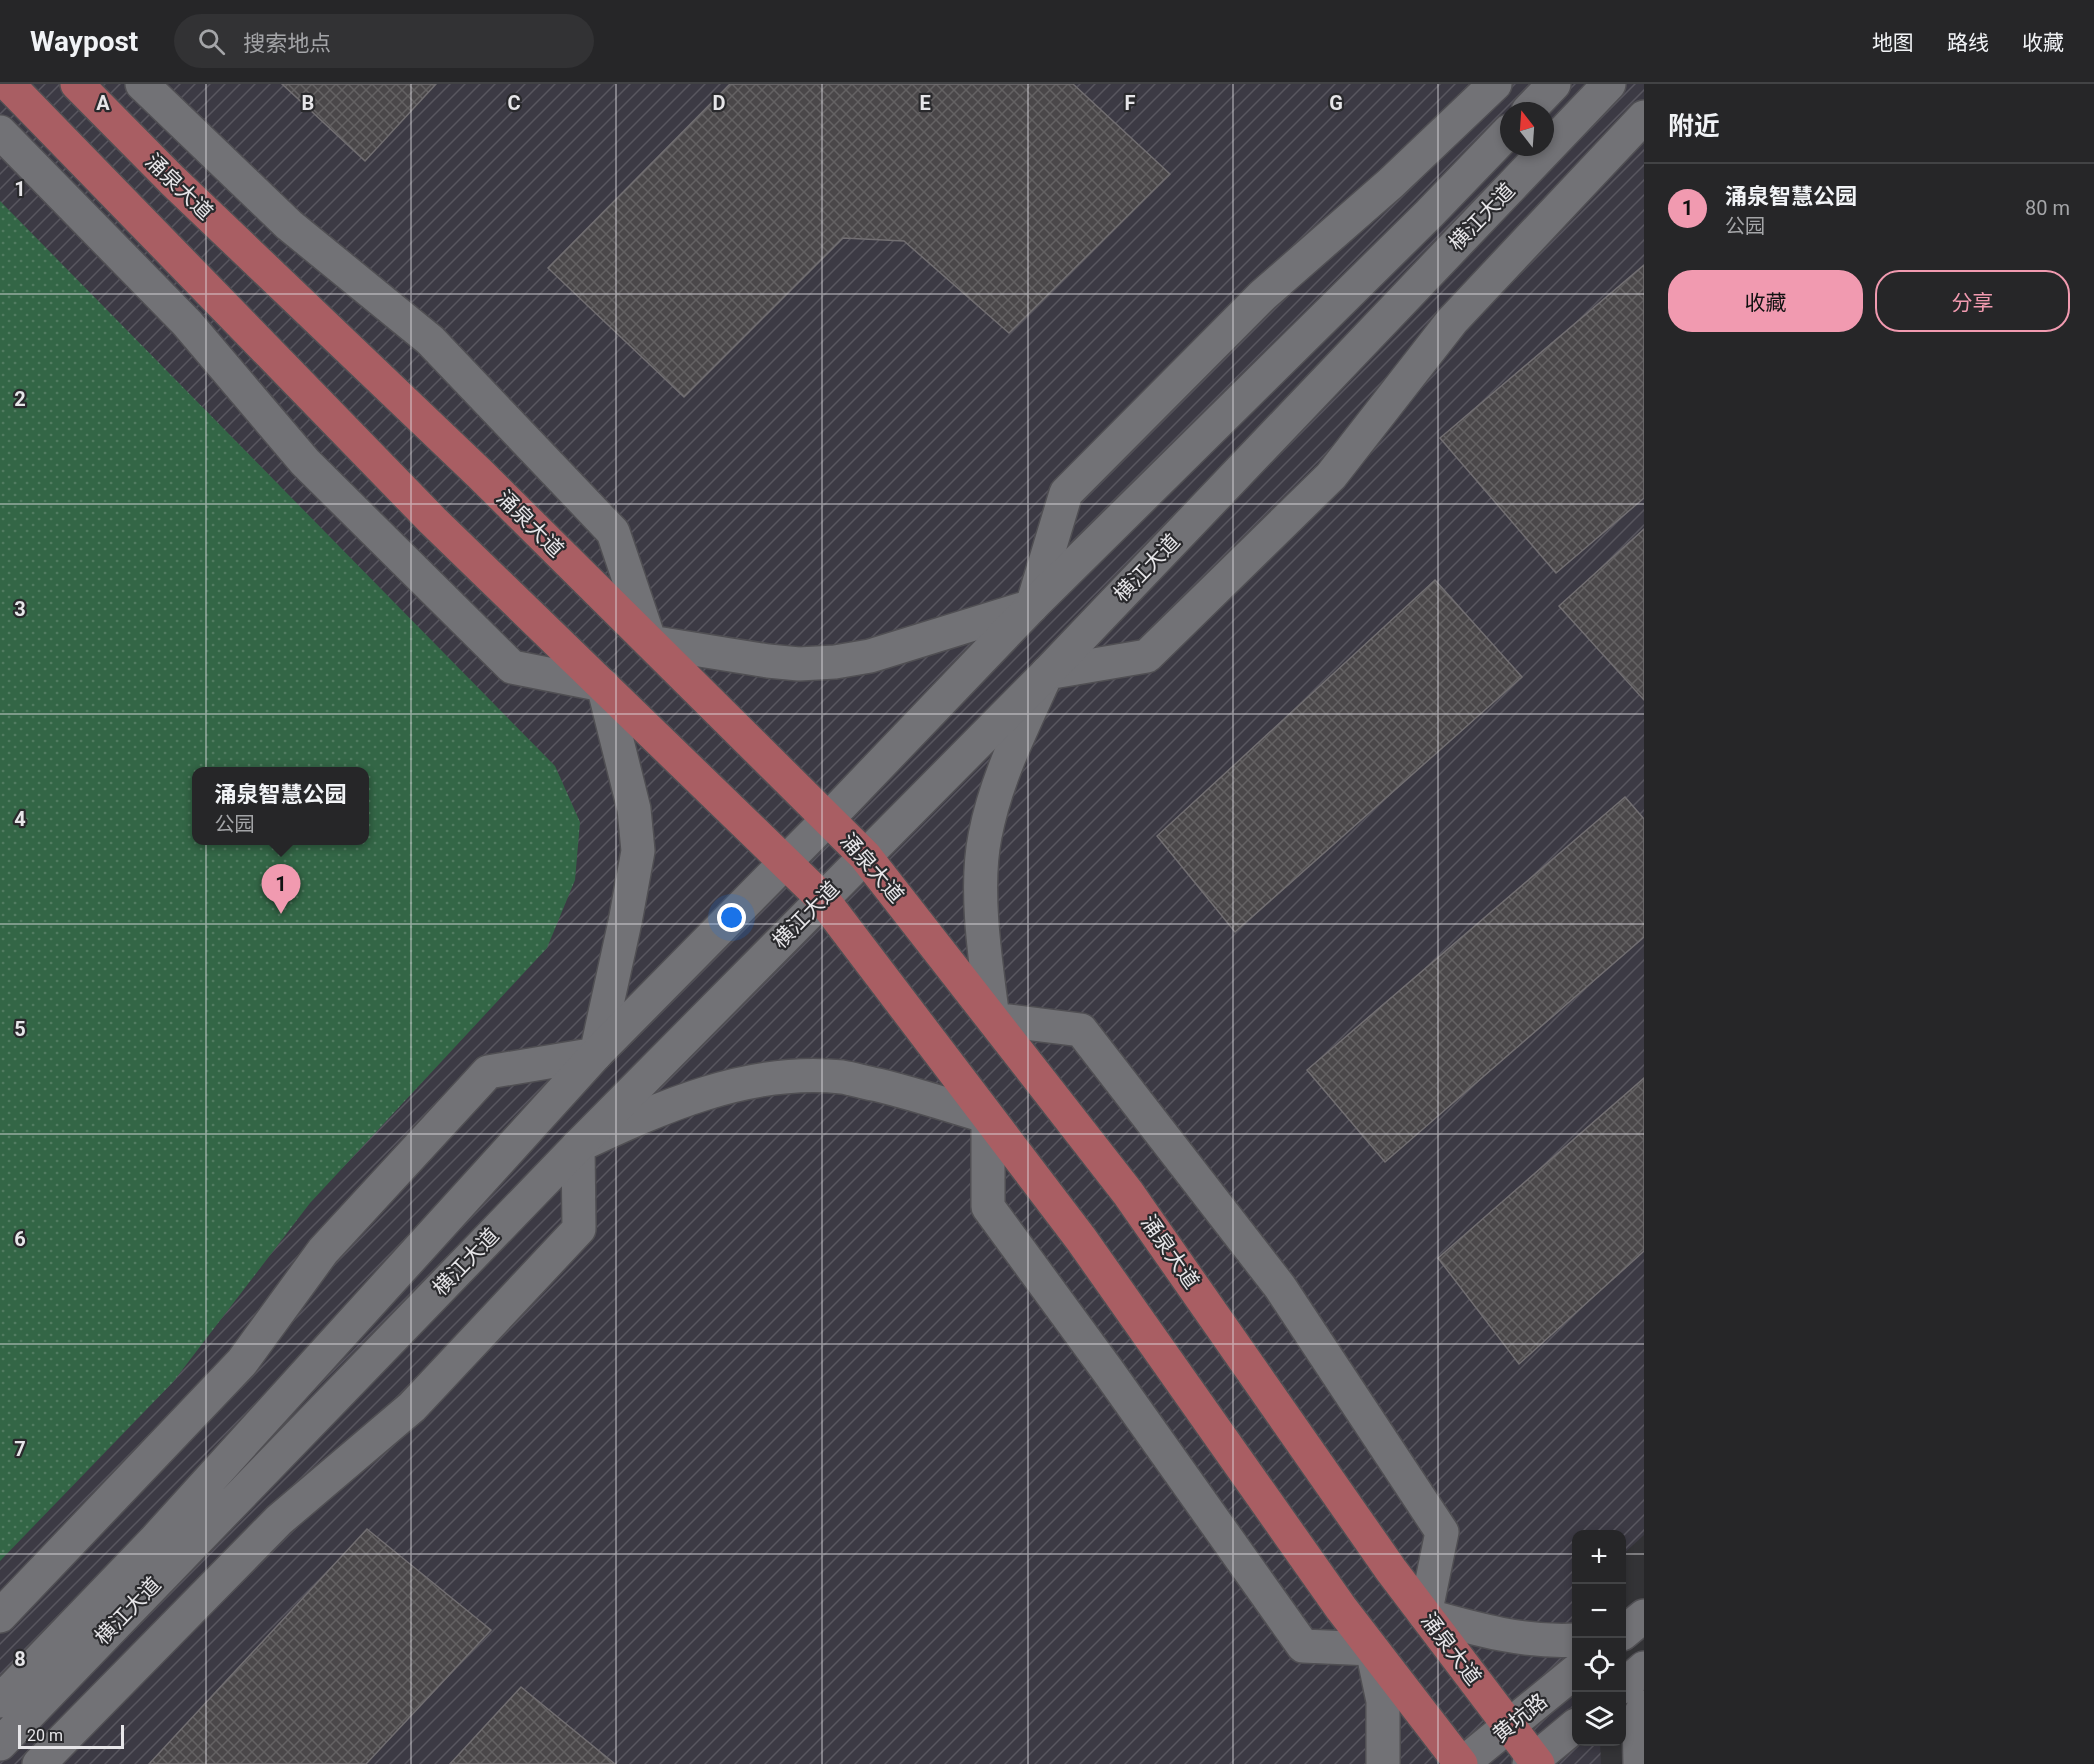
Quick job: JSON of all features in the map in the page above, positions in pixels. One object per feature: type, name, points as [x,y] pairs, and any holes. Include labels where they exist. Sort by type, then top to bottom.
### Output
[{"type":"main road","points":[[8,84],[433,520],[822,898],[1081,1239],[1341,1608],[1462,1764]]},
{"type":"main road","name":"涌泉大道","points":[[77,84],[172,180],[480,474],[865,856],[1128,1193],[1385,1561],[1509,1726],[1534,1763]]},
{"type":"street","points":[[142,84],[289,225],[430,340],[613,532],[650,642],[799,664],[835,662],[870,656],[1032,606],[1066,492],[1263,295],[1391,183],[1495,84]]},
{"type":"street","points":[[1537,102],[1554,84]]},
{"type":"street","name":"横江大道","points":[[0,1744],[578,1146],[1047,673],[1610,84]]},
{"type":"street","points":[[1572,1640],[1553,1641],[1508,1636],[1425,1615],[1442,1532],[1280,1287],[1081,1030],[993,1019],[983,932],[981,885],[984,838],[995,797],[1009,757],[1047,673],[1147,656],[1331,476],[1452,321],[1644,117]]},
{"type":"street","points":[[0,132],[187,323],[304,462],[512,667],[603,685],[634,809],[638,851],[596,1054],[488,1072],[323,1251],[242,1362],[0,1616]]},
{"type":"street","name":"横江大道","points":[[0,1701],[154,1541],[596,1054],[828,819],[1032,606],[1420,223],[1500,140]]},
{"type":"street","points":[[39,1764],[279,1521],[412,1407],[579,1229],[578,1146],[634,1120],[719,1089],[761,1079],[804,1075],[844,1077],[988,1117],[988,1206],[1303,1646],[1372,1649],[1383,1701],[1383,1764]]},
{"type":"street","points":[[1626,1622],[1644,1614]]},
{"type":"street","points":[[1626,1630],[1644,1614]]},
{"type":"street","points":[[1626,1684],[1644,1668]]},
{"type":"street","name":"黄坑路","points":[[1462,1764],[1572,1674]]},
{"type":"street","points":[[1640,1764],[1639,1717],[1644,1707]]},
{"type":"street","name":"黄坑路","points":[[1534,1763],[1572,1729]]},
{"type":"shaded area","points":[[0,84],[1644,84],[1644,1535],[1626,1551],[1626,1530],[1572,1530],[1572,1746],[1600,1746],[1601,1764],[0,1764]]},
{"type":"green space","points":[[0,201],[555,766],[580,822],[575,880],[547,948],[310,1203],[173,1382],[0,1561]]},
{"type":"building","points":[[282,84],[436,84],[365,161]]},
{"type":"building","points":[[730,84],[1073,84],[1170,174],[1009,333],[904,241],[843,238],[684,397],[548,268]]},
{"type":"building","points":[[1644,265],[1644,498],[1556,573],[1440,438]]},
{"type":"building","points":[[1644,529],[1644,700],[1559,606]]},
{"type":"building","points":[[1435,580],[1522,677],[1235,932],[1157,836]]},
{"type":"building","points":[[1625,797],[1644,819],[1644,937],[1385,1162],[1307,1070]]},
{"type":"building","points":[[1644,1078],[1644,1251],[1519,1364],[1438,1258]]},
{"type":"building","points":[[367,1529],[491,1630],[366,1764],[149,1764]]},
{"type":"building","points":[[521,1687],[615,1764],[450,1764]]},
{"type":"place","name":"涌泉智慧公园","points":[[281,914]]}]
